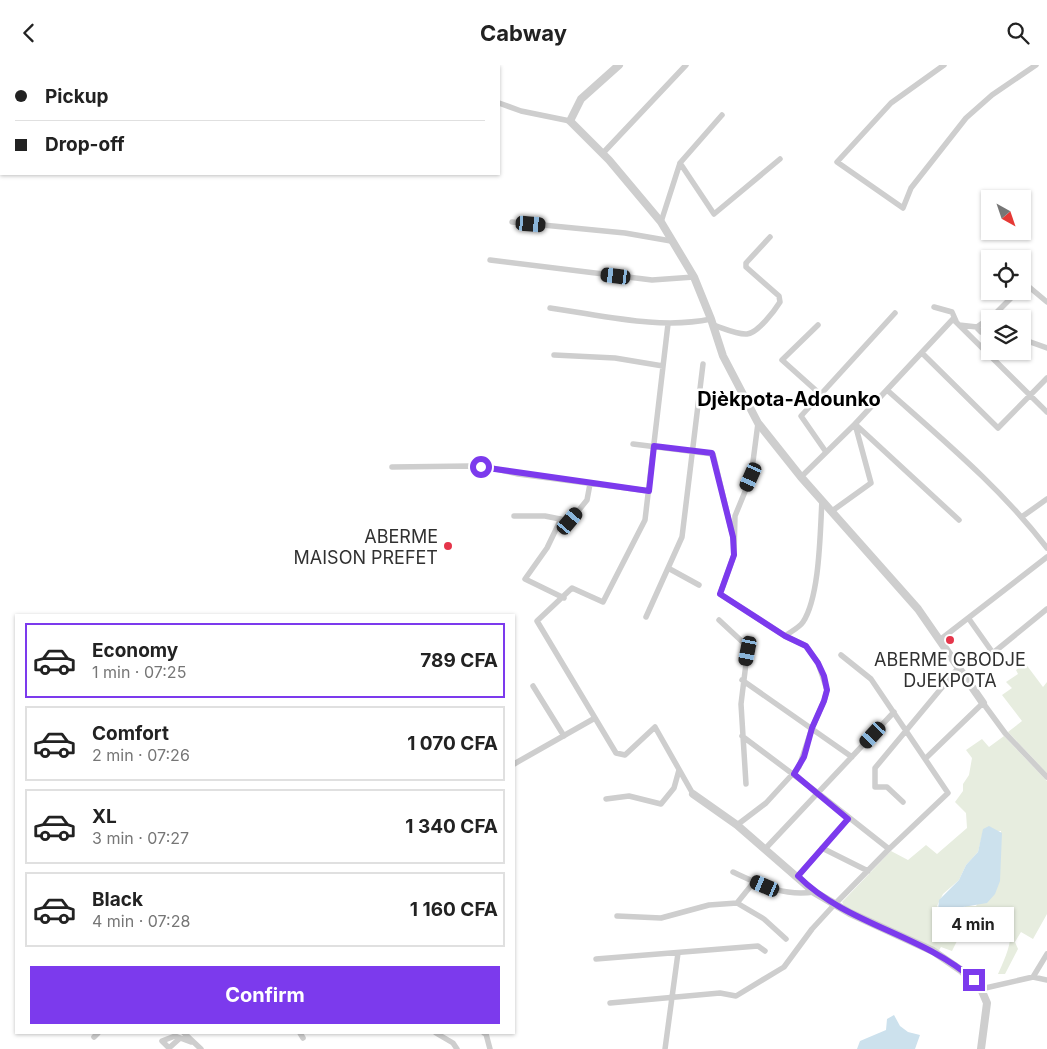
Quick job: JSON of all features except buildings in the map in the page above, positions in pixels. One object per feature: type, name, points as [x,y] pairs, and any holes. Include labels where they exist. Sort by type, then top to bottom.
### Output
[{"type":"street","points":[[570,121],[582,99],[619,65]]},
{"type":"street","points":[[603,153],[686,65]]},
{"type":"street","points":[[944,65],[891,103],[837,162],[903,207],[912,188],[966,118],[992,95],[1036,65]]},
{"type":"street","points":[[500,103],[521,111],[570,121],[603,153],[661,222],[694,277],[723,356],[758,423],[801,477],[902,589],[941,639],[1005,733],[1047,777]]},
{"type":"street","points":[[661,222],[680,163],[722,115]]},
{"type":"street","points":[[680,163],[714,214],[780,159]]},
{"type":"street","points":[[512,222],[625,233],[671,241]]},
{"type":"street","points":[[550,308],[668,324],[712,322],[747,334],[754,332],[775,310],[780,301],[779,296],[746,267],[746,263],[770,237]]},
{"type":"street","points":[[490,260],[652,280],[694,277]]},
{"type":"street","points":[[1031,289],[1047,302]]},
{"type":"street","points":[[976,327],[994,315],[1009,300]]},
{"type":"street","points":[[934,307],[952,312],[957,324]]},
{"type":"street","points":[[826,452],[801,416],[896,313]]},
{"type":"street","points":[[801,477],[855,424],[953,319],[1047,412]]},
{"type":"street","points":[[668,324],[645,520],[603,603],[572,588],[564,598],[537,621],[616,753],[625,755],[655,727],[693,794],[736,825],[798,876],[814,892],[834,905],[933,951],[962,971],[981,989],[987,1003],[981,1049]]},
{"type":"street","points":[[957,324],[976,327],[981,332]]},
{"type":"street","points":[[818,325],[782,360],[820,394]]},
{"type":"street","points":[[1031,342],[1047,348]]},
{"type":"street","points":[[922,353],[998,428],[1047,379]]},
{"type":"street","points":[[554,355],[615,359],[663,366]]},
{"type":"street","points":[[646,617],[682,537],[704,364]]},
{"type":"street","points":[[887,390],[1001,493],[1023,516],[1047,548]]},
{"type":"street","points":[[736,825],[766,803],[794,774],[804,757],[812,728],[827,690],[824,676],[818,663],[806,646],[785,636],[720,594],[734,555],[735,516],[753,469],[758,423]]},
{"type":"street","points":[[832,511],[871,483],[855,424]]},
{"type":"street","points":[[855,424],[959,520]]},
{"type":"street","points":[[632,444],[712,453],[733,537]]},
{"type":"street","points":[[392,467],[470,466],[649,491]]},
{"type":"street","points":[[514,516],[545,516],[570,521],[587,500],[590,484]]},
{"type":"street","points":[[1023,516],[1047,499]]},
{"type":"street","points":[[785,636],[802,624],[808,613],[815,583],[822,500]]},
{"type":"street","points":[[561,519],[546,548],[525,579],[564,598]]},
{"type":"street","points":[[941,639],[1047,557]]},
{"type":"street","points":[[668,569],[700,585]]},
{"type":"street","points":[[969,619],[993,653],[1047,609]]},
{"type":"street","points":[[719,620],[748,647],[742,680],[742,736],[746,784]]},
{"type":"street","points":[[610,1003],[720,993],[736,995],[784,967],[812,929],[834,905],[888,849],[948,793],[926,758],[905,733],[871,679],[841,655]]},
{"type":"street","points":[[903,802],[887,787],[875,787],[875,769],[959,667]]},
{"type":"street","points":[[742,680],[852,757]]},
{"type":"street","points":[[534,686],[564,736]]},
{"type":"street","points":[[926,758],[983,703]]},
{"type":"street","points":[[765,849],[894,713]]},
{"type":"street","points":[[515,763],[595,718]]},
{"type":"street","points":[[742,736],[794,774],[888,849]]},
{"type":"street","points":[[606,799],[629,796],[660,804],[674,788],[679,770]]},
{"type":"street","points":[[798,876],[848,819]]},
{"type":"street","points":[[822,848],[868,871]]},
{"type":"street","points":[[733,872],[775,891],[802,894],[814,892]]},
{"type":"street","points":[[737,903],[754,882]]},
{"type":"street","points":[[617,916],[661,918],[709,905],[737,903],[764,919],[786,939]]},
{"type":"street","points":[[596,959],[758,946],[765,951]]},
{"type":"street","points":[[664,1049],[678,953]]},
{"type":"street","points":[[1033,977],[1047,954]]},
{"type":"street","points":[[981,989],[1033,977],[1047,980]]},
{"type":"street","points":[[185,1034],[200,1049]]},
{"type":"street","points":[[438,1034],[453,1043],[457,1049]]},
{"type":"street","points":[[485,1034],[490,1049]]},
{"type":"street","points":[[179,1039],[191,1042]]},
{"type":"shaded area","points":[[1025,663],[1043,687],[1047,682],[1047,773],[1008,732],[1022,721],[1002,695],[1012,688],[1006,682],[1018,674],[1016,670]]},
{"type":"shaded area","points":[[1004,736],[1047,781],[1047,914],[1033,939],[1021,932],[1015,942],[1018,949],[1005,974],[998,974],[1007,952],[1010,928],[1000,918],[978,926],[970,937],[960,935],[952,951],[941,947],[938,952],[846,908],[842,902],[891,851],[908,860],[926,845],[937,854],[967,828],[966,813],[955,802],[963,791],[963,784],[969,775],[972,758],[966,750],[982,739],[989,747]],"holes":[[[1001,831],[999,873],[976,906],[965,906],[957,915],[945,916],[937,906],[943,894],[959,880],[966,865],[978,852],[983,832]]]},
{"type":"water","points":[[989,826],[1002,833],[1000,881],[995,894],[987,903],[963,907],[954,917],[945,916],[938,910],[939,900],[959,880],[966,865],[978,852],[983,829]]},
{"type":"water","points":[[894,1015],[900,1026],[908,1032],[920,1035],[915,1049],[857,1049],[860,1041],[886,1030],[887,1019]]},
{"type":"place","name":"ABERME MAISON PREFET","points":[[448,546]]},
{"type":"place","name":"ABERME GBODJE DJEKPOTA","points":[[950,640]]},
{"type":"district","name":"Djèkpota-Adounko","points":[[789,399]]},
{"type":"route","points":[[481,467],[564,481],[649,491],[654,446],[712,453],[733,537],[734,555],[720,594],[785,636],[806,646],[818,663],[824,676],[827,690],[812,728],[804,757],[794,774],[848,819],[798,876],[814,892],[834,905],[933,951],[953,963],[974,980]]}]
